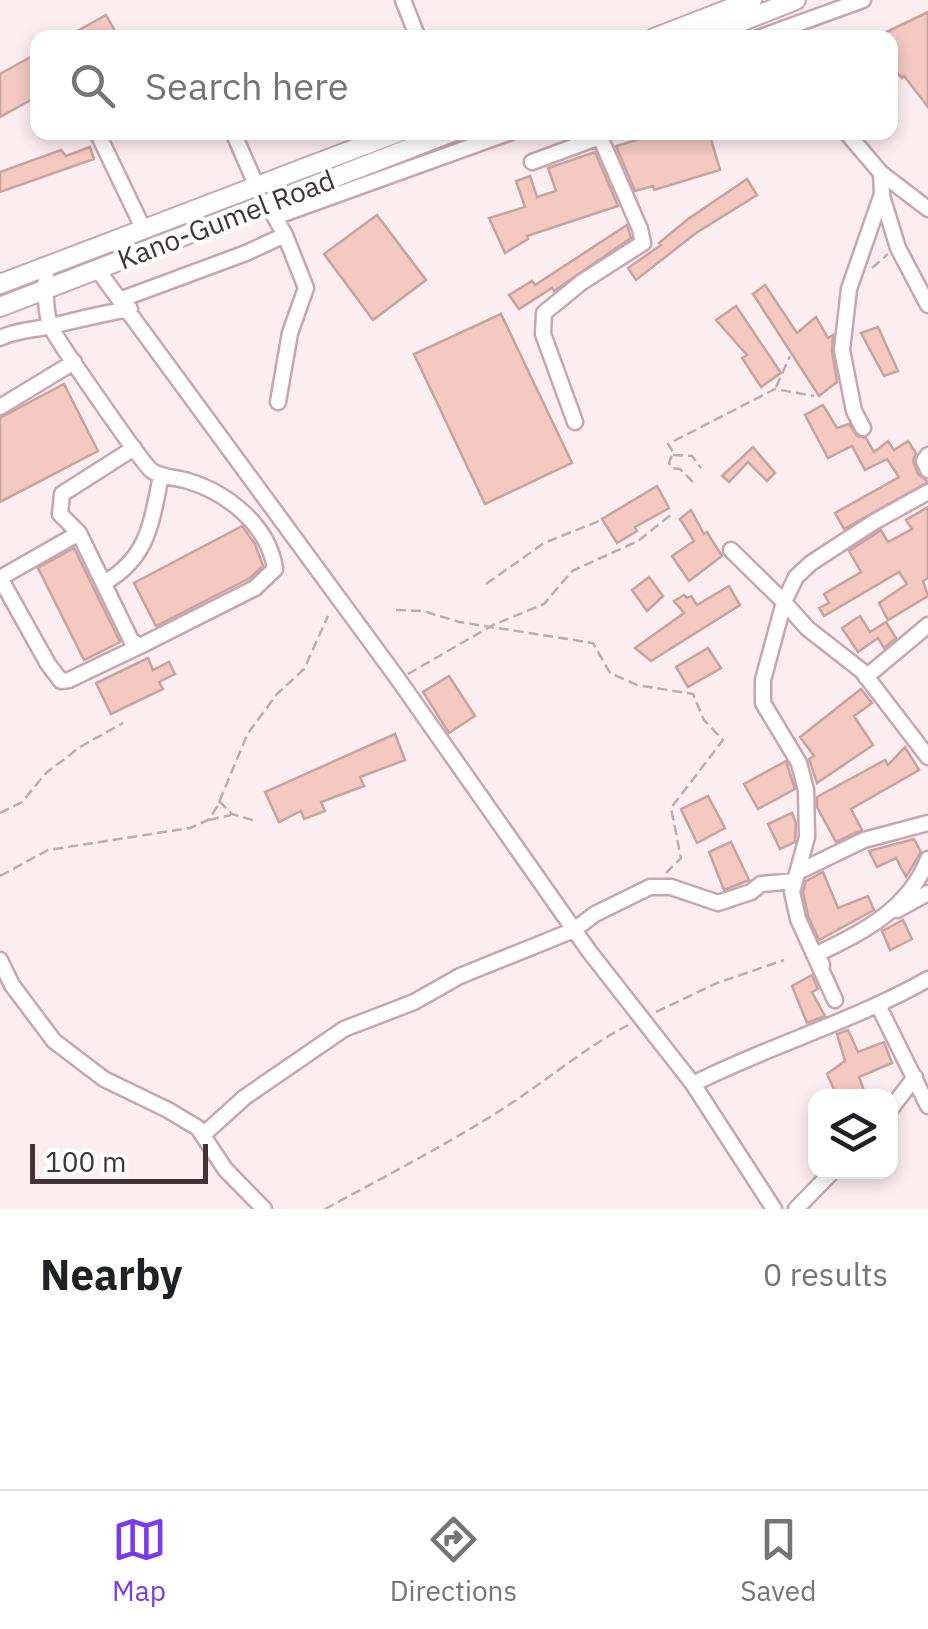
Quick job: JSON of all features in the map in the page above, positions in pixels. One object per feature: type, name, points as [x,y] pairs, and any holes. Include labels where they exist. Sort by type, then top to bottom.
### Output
[{"type":"main road","points":[[681,30],[796,0]]},
{"type":"main road","points":[[714,30],[751,9]]},
{"type":"main road","name":"Kano-Gumel Road","points":[[0,284],[143,228],[266,202],[385,140]]},
{"type":"main road","name":"Kano-Gumel Road","points":[[0,307],[431,140]]},
{"type":"street","points":[[404,0],[415,30]]},
{"type":"street","points":[[781,30],[863,0]]},
{"type":"street","points":[[101,140],[143,228]]},
{"type":"street","points":[[237,140],[285,235],[306,288],[290,334],[278,402]]},
{"type":"street","points":[[266,202],[483,140]]},
{"type":"street","points":[[532,162],[589,140]]},
{"type":"street","points":[[575,422],[543,334],[544,312],[643,243],[606,140]]},
{"type":"street","points":[[853,140],[881,173],[928,209]]},
{"type":"street","points":[[881,173],[882,194],[898,248],[928,305]]},
{"type":"street","points":[[863,428],[854,411],[842,350],[849,289],[882,194]]},
{"type":"street","points":[[0,338],[16,330],[50,326],[126,304],[285,235]]},
{"type":"street","points":[[46,266],[50,326],[148,469],[204,486],[244,512],[262,534],[275,569],[255,588],[61,681],[0,578],[79,533]]},
{"type":"street","points":[[98,269],[398,680],[574,930],[693,1084],[774,1209]]},
{"type":"street","points":[[0,406],[74,362]]},
{"type":"street","points":[[134,448],[62,494],[60,514],[79,533],[131,640],[140,646]]},
{"type":"street","points":[[928,455],[924,461],[928,470]]},
{"type":"street","points":[[104,583],[125,571],[139,554],[150,527],[161,476]]},
{"type":"street","points":[[848,1020],[810,952],[798,920],[792,892],[807,837],[803,775],[768,713],[761,692],[784,602],[796,577],[874,522],[928,492]]},
{"type":"street","points":[[731,550],[807,628],[866,678],[928,757]]},
{"type":"street","points":[[866,678],[928,625]]},
{"type":"street","points":[[204,1134],[244,1097],[344,1029],[574,930],[595,914],[655,885],[718,903],[762,884],[798,876],[864,840],[928,823]]},
{"type":"street","points":[[810,952],[886,917],[918,880],[928,860]]},
{"type":"street","points":[[836,1000],[817,954],[862,933],[928,893]]},
{"type":"street","points":[[0,960],[12,984],[54,1041],[104,1079],[168,1110],[204,1134],[225,1169],[264,1209]]},
{"type":"street","points":[[693,1084],[745,1058],[848,1020],[928,979]]},
{"type":"street","points":[[879,1006],[928,1106]]},
{"type":"street","points":[[898,1099],[915,1077]]},
{"type":"street","points":[[796,1209],[825,1179]]},
{"type":"path","points":[[867,273],[898,248]]},
{"type":"path","points":[[776,389],[790,356]]},
{"type":"path","points":[[693,482],[680,469],[672,468],[668,444],[776,389],[814,396]]},
{"type":"path","points":[[672,454],[692,456],[701,468]]},
{"type":"path","points":[[398,680],[494,626],[544,604],[572,571],[638,542],[672,514]]},
{"type":"path","points":[[486,584],[544,543],[600,521]]},
{"type":"path","points":[[396,610],[593,643],[610,672],[636,686],[693,694],[704,720],[724,740],[672,808],[681,858],[655,885]]},
{"type":"path","points":[[208,820],[248,733],[277,694],[304,669],[328,616]]},
{"type":"path","points":[[0,813],[22,802],[46,773],[80,747],[123,723]]},
{"type":"path","points":[[219,801],[232,814],[256,821]]},
{"type":"path","points":[[0,876],[48,850],[190,828],[232,814]]},
{"type":"path","points":[[325,1209],[467,1131],[556,1073],[591,1045],[717,984],[784,960]]},
{"type":"building","points":[[928,12],[928,107],[904,76],[898,74],[898,30],[891,30]]},
{"type":"building","points":[[106,15],[114,30],[79,30]]},
{"type":"building","points":[[30,57],[30,100],[0,117],[0,74]]},
{"type":"building","points":[[636,140],[711,140],[720,170],[654,190],[653,186],[635,191],[616,146]]},
{"type":"building","points":[[90,147],[94,159],[0,192],[0,172],[61,150],[66,156]]},
{"type":"building","points":[[595,152],[618,206],[527,236],[505,253],[489,218],[525,207],[516,181],[530,176],[537,197],[556,191],[548,168]]},
{"type":"building","points":[[747,179],[757,195],[696,233],[636,280],[628,268],[661,245],[688,219]]},
{"type":"building","points":[[377,215],[426,280],[373,320],[324,254]]},
{"type":"building","points":[[627,225],[631,238],[554,291],[552,288],[519,309],[509,295],[532,281],[535,285]]},
{"type":"building","points":[[765,285],[797,333],[816,317],[828,338],[833,335],[837,382],[819,396],[753,294]]},
{"type":"building","points":[[736,306],[781,373],[761,387],[742,358],[747,355],[716,320]]},
{"type":"building","points":[[501,314],[572,463],[485,504],[414,354]]},
{"type":"building","points":[[878,327],[898,371],[884,376],[861,333]]},
{"type":"building","points":[[64,384],[98,451],[0,502],[0,418]]},
{"type":"building","points":[[823,405],[837,428],[849,424],[857,436],[866,438],[874,452],[888,441],[894,450],[908,441],[916,453],[913,461],[918,474],[928,482],[844,529],[835,513],[899,477],[887,459],[865,470],[852,446],[828,458],[805,415]]},
{"type":"building","points":[[753,447],[775,473],[767,481],[748,462],[729,482],[722,476]]},
{"type":"building","points":[[657,486],[669,508],[635,527],[637,531],[617,543],[602,519]]},
{"type":"building","points":[[928,507],[928,578],[923,581],[928,596],[888,620],[879,603],[907,584],[899,572],[824,616],[819,608],[829,603],[824,594],[861,572],[849,551],[881,530],[888,542],[912,529],[906,520]]},
{"type":"building","points":[[691,510],[722,556],[689,581],[672,556],[694,541],[680,519]]},
{"type":"building","points":[[242,526],[255,544],[263,566],[250,578],[156,626],[134,583]]},
{"type":"building","points":[[74,548],[120,642],[84,660],[38,568]]},
{"type":"building","points":[[649,577],[663,596],[647,611],[632,590]]},
{"type":"building","points":[[729,586],[740,605],[651,661],[635,648],[684,613],[674,601],[691,596],[697,605]]},
{"type":"building","points":[[860,616],[870,632],[886,622],[896,638],[884,648],[878,638],[858,652],[842,628]]},
{"type":"building","points":[[708,648],[721,668],[688,687],[676,667]]},
{"type":"building","points":[[148,658],[153,670],[169,662],[175,674],[159,682],[163,689],[111,714],[96,683]]},
{"type":"building","points":[[449,676],[475,716],[449,733],[423,692]]},
{"type":"building","points":[[861,689],[872,703],[854,716],[873,745],[817,783],[809,759],[814,756],[800,737]]},
{"type":"building","points":[[395,734],[405,760],[360,777],[364,786],[321,802],[325,811],[304,819],[301,811],[279,822],[265,792]]},
{"type":"building","points":[[905,747],[919,770],[851,809],[862,830],[836,842],[817,807],[817,797],[885,760],[888,765]]},
{"type":"building","points":[[786,761],[795,789],[758,809],[744,784]]},
{"type":"building","points":[[708,796],[725,828],[697,843],[681,809]]},
{"type":"building","points":[[792,813],[795,842],[780,849],[768,824]]},
{"type":"building","points":[[914,839],[921,852],[906,877],[896,858],[877,867],[869,851]]},
{"type":"building","points":[[731,842],[749,880],[724,890],[709,852]]},
{"type":"building","points":[[823,872],[838,908],[868,896],[874,910],[819,940],[803,892],[806,881]]},
{"type":"building","points":[[903,920],[912,939],[890,950],[882,931]]},
{"type":"building","points":[[812,975],[818,989],[812,992],[825,1016],[807,1023],[792,986]]},
{"type":"building","points":[[848,1030],[858,1052],[884,1042],[892,1063],[859,1077],[863,1089],[834,1089],[827,1074],[845,1061],[837,1034]]}]
